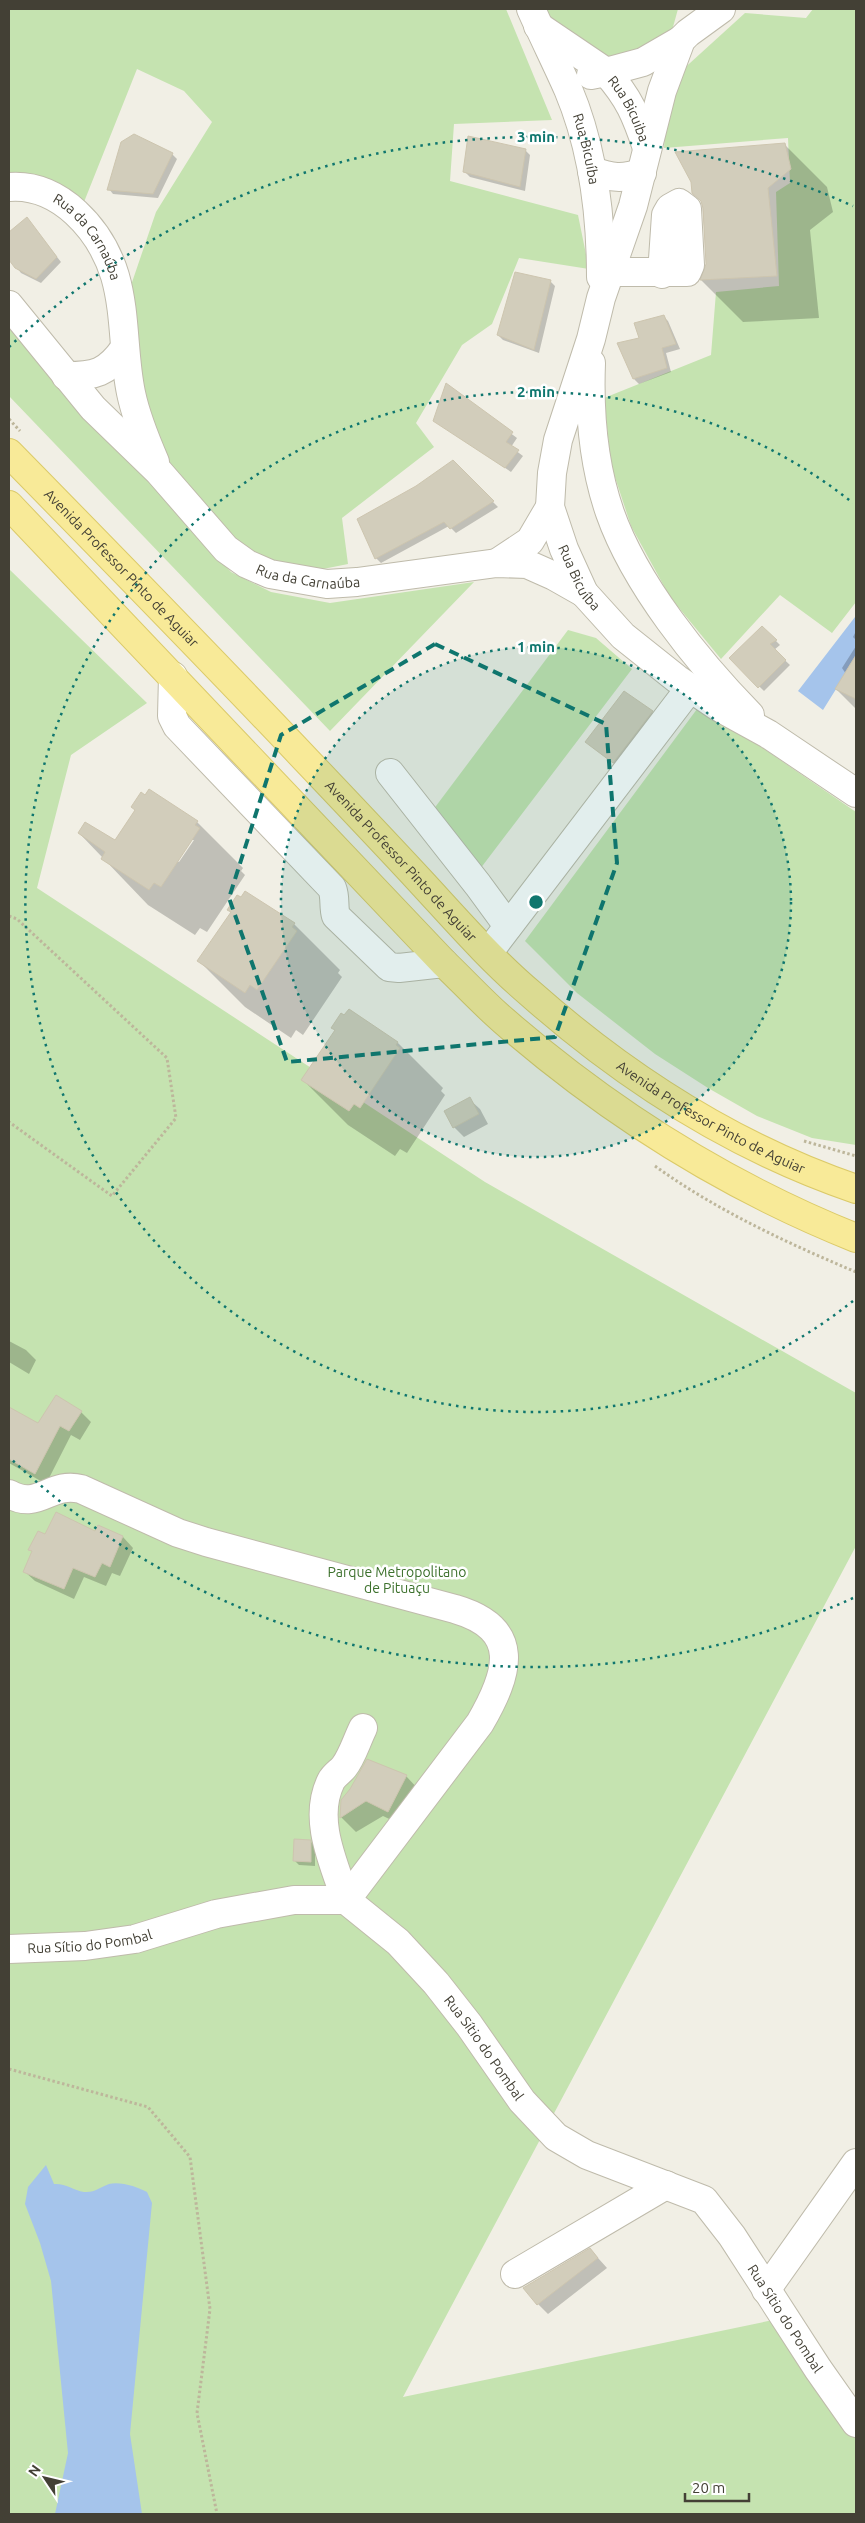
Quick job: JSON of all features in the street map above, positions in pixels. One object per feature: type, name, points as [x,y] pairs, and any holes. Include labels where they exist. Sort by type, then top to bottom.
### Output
[{"type":"main road","name":"Avenida Professor Pinto de Aguiar","points":[[9,453],[226,675],[488,953],[529,993],[580,1036],[648,1085],[707,1122],[770,1154],[856,1189]]},
{"type":"main road","points":[[9,505],[444,963],[503,1020],[557,1065],[626,1116],[685,1155],[750,1191],[856,1238]]},
{"type":"street","points":[[568,90],[584,77],[643,62],[687,27],[721,9]]},
{"type":"street","name":"Rua Bicuíba","points":[[534,17],[568,90],[592,171],[601,242],[601,298]]},
{"type":"street","name":"Rua Bicuiba","points":[[534,17],[606,72],[625,94],[638,119],[645,160]]},
{"type":"street","name":"Rua Bicuíba","points":[[687,27],[662,91],[645,160],[601,298],[591,339],[558,440],[552,474],[550,507],[564,549],[584,593],[623,636],[690,688],[717,706],[768,734],[856,793]]},
{"type":"street","points":[[592,171],[610,177],[623,178],[645,160]]},
{"type":"street","name":"Rua da Carnaúba","points":[[9,187],[38,190],[58,199],[76,212],[89,227],[101,246],[114,275],[120,298],[124,349],[131,393],[142,432],[159,472]]},
{"type":"street","points":[[610,272],[662,274]]},
{"type":"street","name":"Rua da Carnaúba","points":[[9,305],[93,408],[159,472],[226,549],[247,564],[270,574],[327,584],[357,582],[496,563],[527,564],[584,593]]},
{"type":"street","name":"Rua Bicuíba","points":[[591,339],[591,419],[596,461],[610,514],[640,575],[696,656],[768,734]]},
{"type":"street","points":[[66,376],[87,376],[99,372],[113,364],[124,349]]},
{"type":"street","points":[[552,474],[561,464],[571,460],[581,458],[596,461]]},
{"type":"street","name":"Rua da Carnaúba","points":[[496,563],[530,541],[550,507]]},
{"type":"street","points":[[623,636],[648,628],[656,620],[661,607]]},
{"type":"street","points":[[173,676],[172,716],[177,726],[332,888],[335,896],[334,908],[336,916],[390,967],[399,968],[444,963]]},
{"type":"street","points":[[488,953],[690,688]]},
{"type":"street","points":[[390,773],[508,926]]},
{"type":"street","points":[[9,1494],[27,1500],[38,1498],[58,1488],[69,1486],[81,1489],[178,1532],[206,1542],[455,1609],[474,1615],[491,1626],[500,1638],[504,1656],[501,1677],[493,1700],[480,1723],[346,1900]]},
{"type":"street","points":[[346,1900],[327,1839],[324,1806],[332,1778],[345,1766],[363,1728]]},
{"type":"street","name":"Rua Sítio do Pombal","points":[[9,1950],[85,1946],[135,1938],[216,1914],[294,1900],[346,1900],[398,1942],[436,1983],[469,2025],[522,2101],[556,2137],[587,2155],[704,2200],[732,2236],[766,2290],[856,2423]]},
{"type":"street","points":[[766,2290],[848,2184],[856,2163]]},
{"type":"street","points":[[515,2274],[666,2185]]},
{"type":"path","points":[[9,916],[18,919],[167,1058],[176,1118],[112,1196],[9,1122]]},
{"type":"path","points":[[9,2069],[148,2107],[190,2157],[210,2309],[197,2414],[217,2514]]},
{"type":"highlighted area","points":[[435,644],[606,724],[617,863],[555,1037],[287,1062],[229,898],[281,735]]},
{"type":"green space","points":[[9,9],[506,9],[552,120],[454,124],[450,181],[578,215],[589,269],[519,258],[492,324],[462,345],[416,423],[434,447],[342,518],[348,564],[308,572],[242,555],[123,404],[128,294],[156,212],[212,122],[184,91],[137,69],[82,207],[9,185]]},
{"type":"green space","points":[[538,9],[678,9],[673,27],[659,46],[624,60],[586,55]]},
{"type":"green space","points":[[813,9],[856,9],[856,602],[832,633],[780,595],[721,659],[670,597],[631,526],[611,465],[604,398],[711,355],[716,292],[779,286],[776,192],[790,183],[788,138],[664,148],[668,83],[745,13],[806,18]]},
{"type":"green space","points":[[9,319],[231,572],[271,592],[330,603],[474,582],[330,731],[9,396]]},
{"type":"green space","name":"Parque Metropolitano de Pituaçu","points":[[9,569],[147,703],[71,755],[37,888],[485,1182],[856,1393],[856,1546],[403,2397],[778,2319],[856,2433],[856,2514],[9,2514]]},
{"type":"green space","points":[[568,630],[596,638],[632,669],[477,873],[433,810]]},
{"type":"green space","points":[[700,705],[856,812],[856,1145],[812,1138],[757,1116],[708,1088],[655,1054],[577,993],[525,941]]},
{"type":"water","points":[[855,617],[856,657],[823,710],[798,691]]},
{"type":"water","points":[[46,2165],[54,2184],[84,2192],[94,2191],[113,2183],[134,2186],[147,2192],[152,2203],[130,2434],[142,2514],[55,2514],[68,2453],[51,2281],[40,2243],[25,2204],[28,2187]]},
{"type":"building","points":[[134,134],[173,153],[153,194],[107,190],[121,142]]},
{"type":"building","points":[[468,136],[526,149],[520,187],[463,172]]},
{"type":"building","points":[[785,143],[791,169],[768,188],[777,276],[700,280],[706,264],[703,208],[701,201],[692,193],[691,182],[675,152]]},
{"type":"building","points":[[27,217],[57,257],[36,279],[15,268],[9,260],[9,232]]},
{"type":"building","points":[[515,272],[551,280],[534,350],[497,335]]},
{"type":"building","points":[[664,315],[676,344],[662,348],[667,368],[633,379],[617,343],[639,338],[634,323]]},
{"type":"building","points":[[446,383],[513,432],[506,442],[519,450],[505,468],[433,421]]},
{"type":"building","points":[[453,460],[494,501],[450,529],[444,522],[375,559],[357,519],[416,486]]},
{"type":"building","points":[[762,626],[777,640],[770,644],[786,660],[758,688],[729,658]]},
{"type":"building","points":[[856,655],[856,699],[835,689]]},
{"type":"building","points":[[624,691],[653,711],[613,763],[585,742]]},
{"type":"building","points":[[149,789],[198,821],[195,825],[200,828],[161,887],[154,883],[149,890],[101,859],[105,852],[78,833],[85,822],[115,840],[135,810],[131,807],[141,792],[145,795]]},
{"type":"building","points":[[245,891],[295,923],[292,927],[297,931],[257,990],[250,985],[245,993],[197,961],[231,912],[227,910],[237,895],[241,897]]},
{"type":"building","points":[[349,1009],[398,1042],[396,1045],[400,1048],[360,1108],[354,1104],[349,1111],[301,1080],[335,1030],[331,1028],[341,1013],[344,1015]]},
{"type":"building","points":[[470,1097],[479,1114],[453,1128],[444,1111]]},
{"type":"building","points":[[56,1395],[82,1411],[69,1431],[60,1426],[35,1474],[9,1459],[9,1407],[38,1423]]},
{"type":"building","points":[[56,1512],[95,1531],[98,1525],[123,1536],[110,1567],[102,1563],[95,1577],[73,1568],[64,1589],[23,1572],[32,1551],[28,1550],[38,1531],[45,1534]]},
{"type":"building","points":[[367,1759],[407,1775],[388,1812],[366,1801],[340,1818],[341,1800],[350,1789]]},
{"type":"building","points":[[294,1839],[311,1840],[311,1862],[293,1861]]},
{"type":"building","points":[[590,2248],[598,2258],[537,2305],[523,2288]]}]
